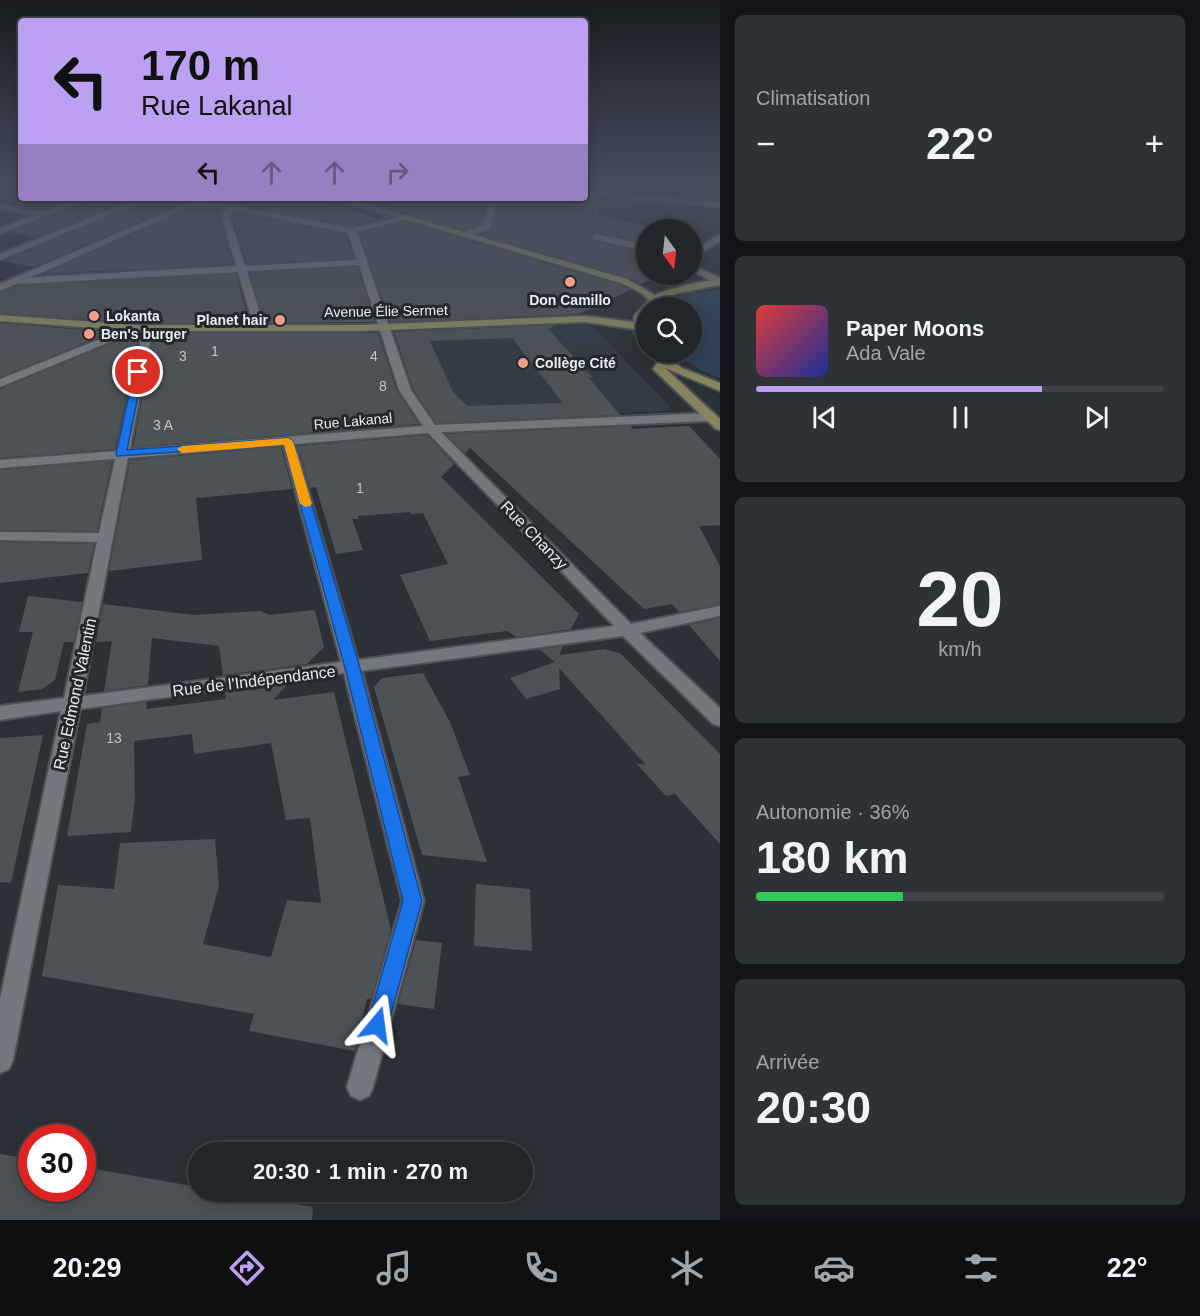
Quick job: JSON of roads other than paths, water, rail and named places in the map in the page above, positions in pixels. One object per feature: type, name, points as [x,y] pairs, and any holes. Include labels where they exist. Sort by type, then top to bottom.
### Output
[{"type":"main road","points":[[504,245],[624,281],[644,290],[652,297]]},
{"type":"main road","points":[[624,281],[690,286]]},
{"type":"main road","points":[[658,297],[690,286],[720,282]]},
{"type":"main road","name":"Avenue Élie Sermet","points":[[0,318],[141,328],[383,327],[585,319],[636,326]]},
{"type":"main road","points":[[663,363],[659,369],[720,426]]},
{"type":"main road","points":[[666,363],[699,381],[720,387]]},
{"type":"street","points":[[0,257],[30,245]]},
{"type":"street","points":[[0,288],[100,245]]},
{"type":"street","points":[[234,245],[257,320],[255,327]]},
{"type":"street","name":"Rue Chanzy","points":[[356,245],[405,390],[432,430],[627,630],[720,719]]},
{"type":"street","points":[[19,281],[362,262]]},
{"type":"street","points":[[702,273],[720,282]]},
{"type":"street","points":[[0,383],[141,328]]},
{"type":"street","name":"Rue Edmond Valentin","points":[[0,1060],[14,981],[107,538],[141,328]]},
{"type":"street","points":[[0,371],[30,371]]},
{"type":"street","name":"Rue Lakanal","points":[[0,464],[432,430],[710,417]]},
{"type":"street","points":[[288,441],[352,668],[413,901],[360,1087]]},
{"type":"street","points":[[0,536],[107,538]]},
{"type":"street","name":"Rue de l'Indépendance","points":[[0,713],[627,630],[720,611]]},
{"type":"place","name":"Don Camillo","points":[[570,282]]},
{"type":"place","name":"Lokanta","points":[[94,316]]},
{"type":"place","name":"Planet hair","points":[[280,320]]},
{"type":"place","name":"Ben's burger","points":[[89,334]]},
{"type":"place","name":"Collège Cité","points":[[523,363]]}]
